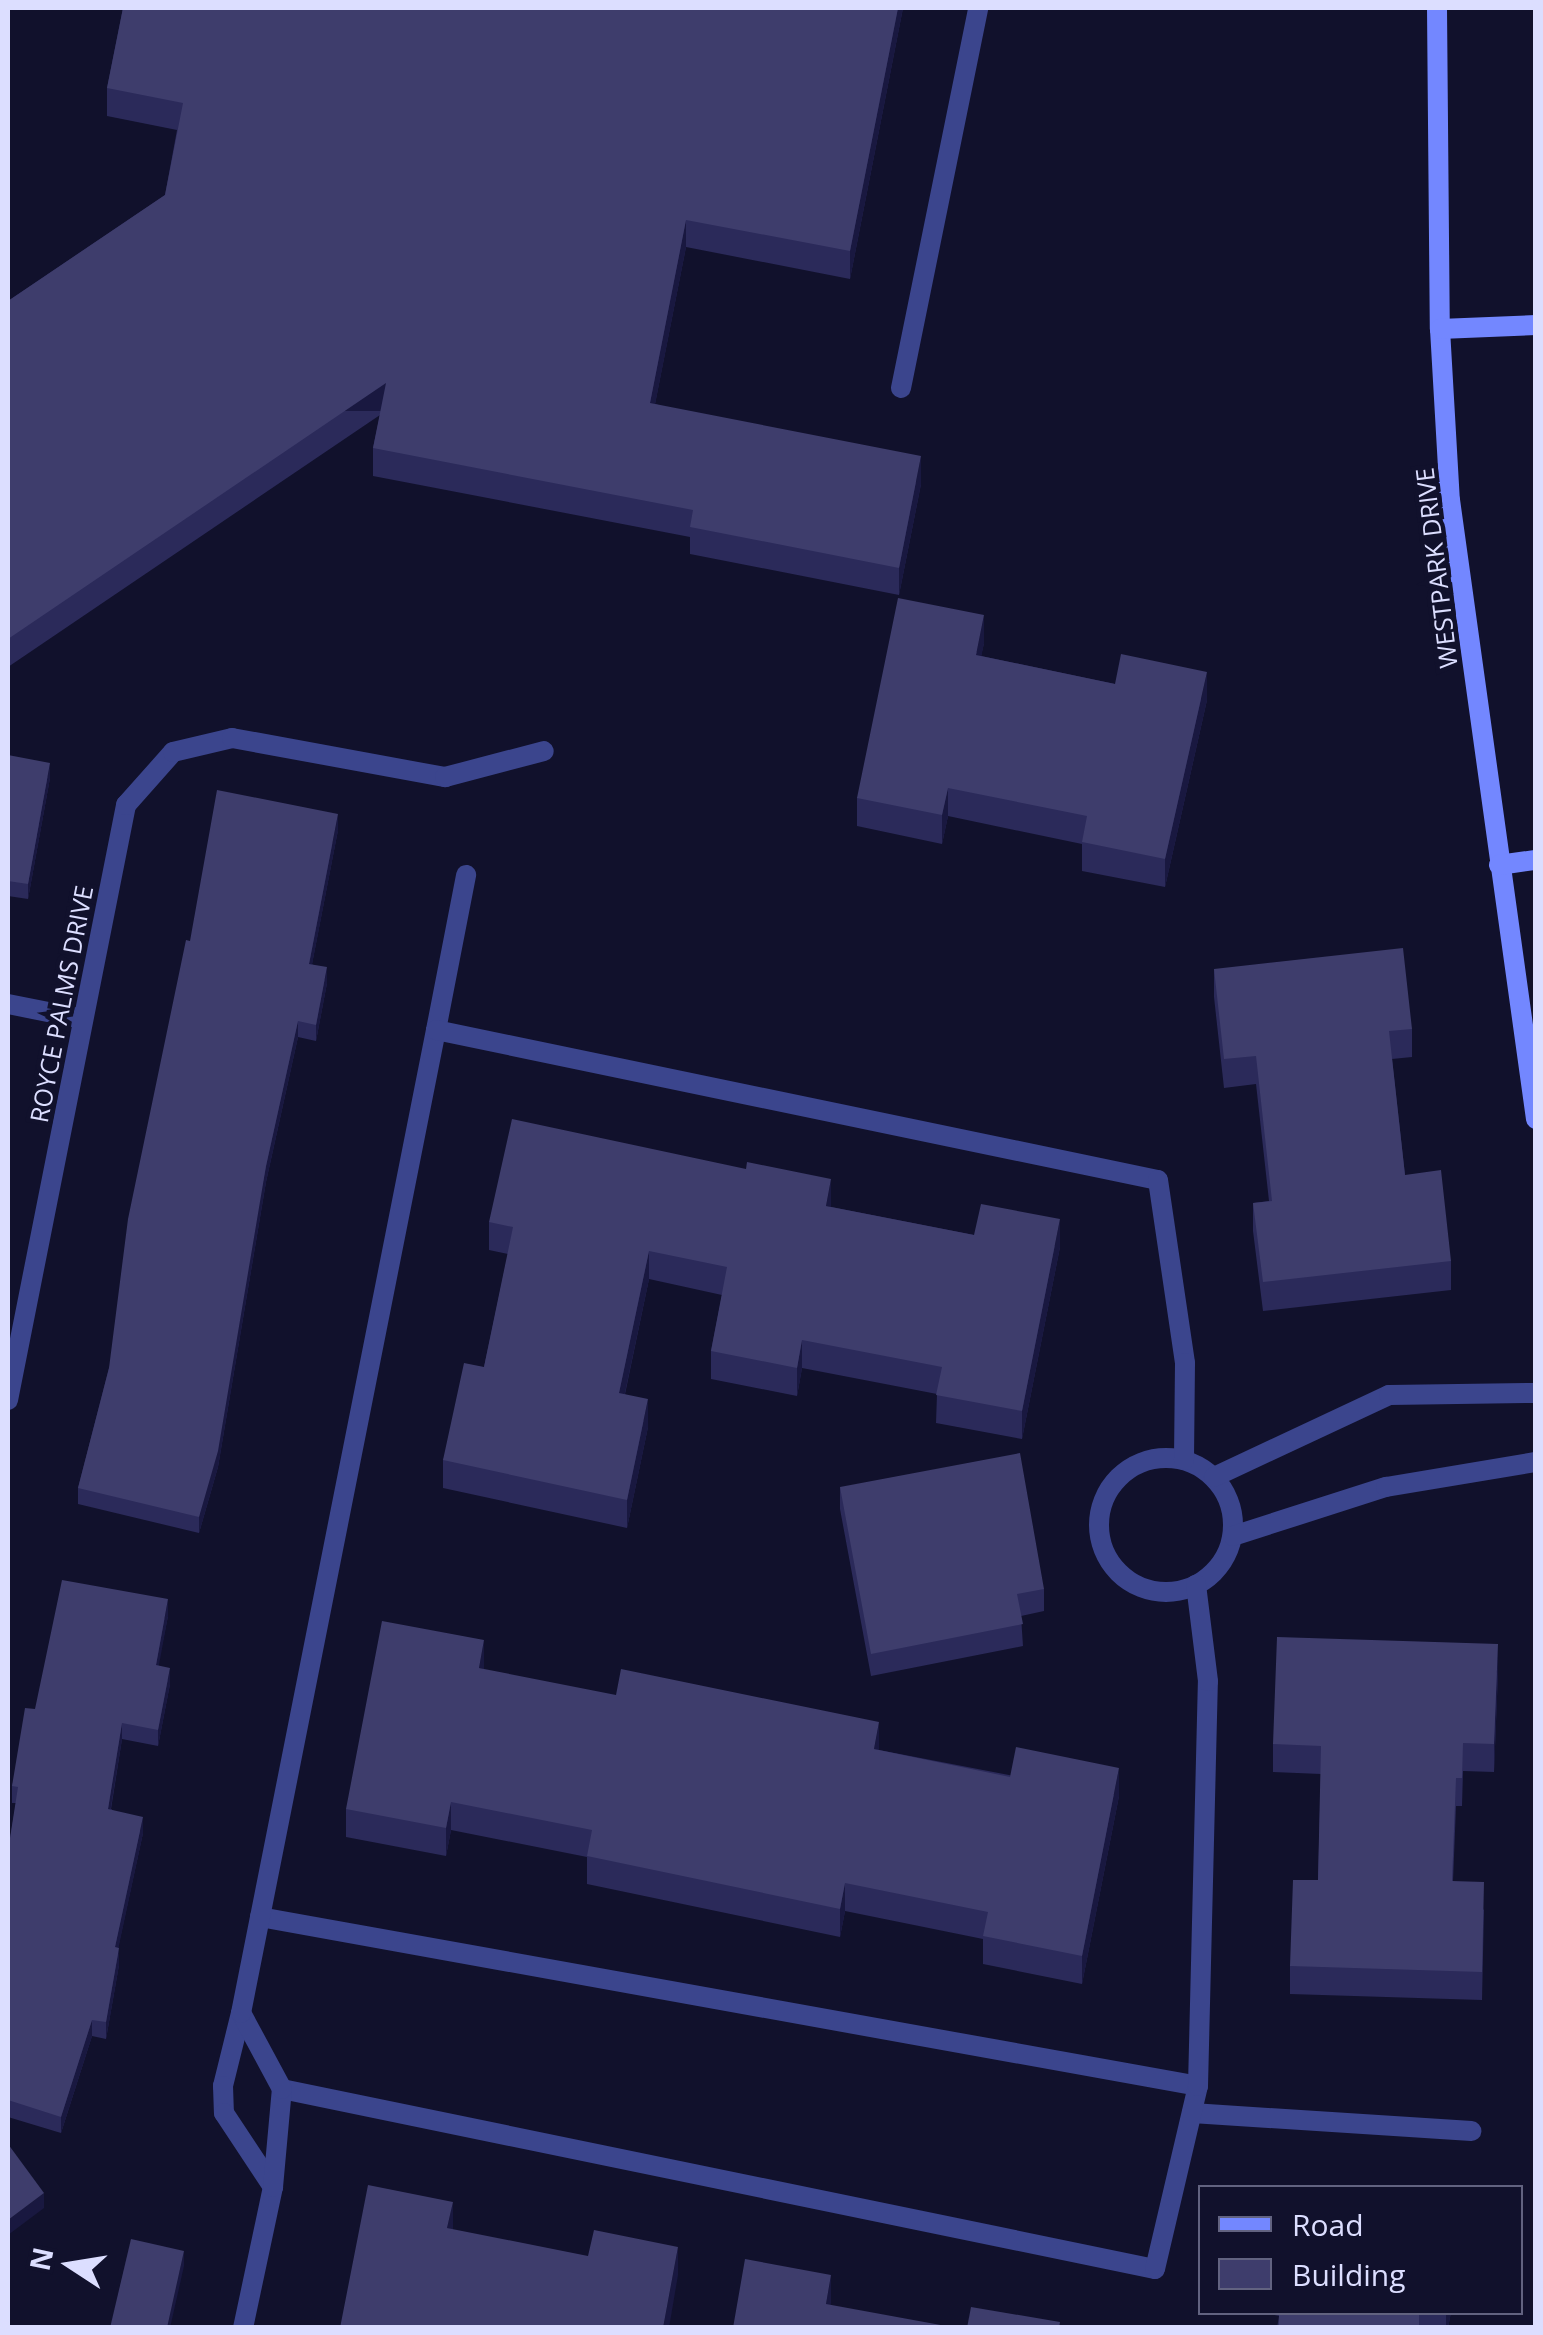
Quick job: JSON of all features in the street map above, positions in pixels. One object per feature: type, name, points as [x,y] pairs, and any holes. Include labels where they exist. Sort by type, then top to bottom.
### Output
[{"type":"main road","name":"WESTPARK DRIVE","points":[[1437,8],[1440,329],[1450,500],[1536,1119]]},
{"type":"main road","points":[[1440,329],[1536,324]]},
{"type":"main road","points":[[1499,865],[1536,860]]},
{"type":"street","points":[[900,388],[978,8]]},
{"type":"street","name":"ROYCE PALMS DRIVE","points":[[8,1400],[126,805],[173,752],[232,738],[446,777],[544,752]]},
{"type":"street","points":[[273,2187],[224,2114],[224,2086],[466,875]]},
{"type":"street","points":[[8,1004],[83,1019]]},
{"type":"street","points":[[436,1030],[1158,1180],[1185,1364],[1184,1460]]},
{"type":"street","points":[[1214,1477],[1389,1395],[1536,1393]]},
{"type":"street","points":[[1152,1459],[1184,1460],[1214,1477],[1233,1514],[1226,1556],[1196,1585],[1176,1592],[1134,1584],[1104,1550],[1102,1504],[1113,1484],[1130,1468],[1152,1459]]},
{"type":"street","points":[[1232,1536],[1386,1487],[1536,1462]]},
{"type":"street","points":[[282,2090],[1155,2269],[1198,2086],[1208,1680],[1196,1585]]},
{"type":"street","points":[[260,1916],[1198,2086]]},
{"type":"street","points":[[241,2013],[282,2090],[273,2187],[243,2328]]},
{"type":"street","points":[[1192,2113],[1472,2131]]},
{"type":"building","points":[[123,8],[898,8],[850,251],[686,220],[650,403],[921,456],[899,568],[690,527],[693,510],[373,448],[386,383],[8,639],[8,301],[165,195],[183,103],[107,88]]},
{"type":"building","points":[[898,598],[984,615],[976,655],[1115,684],[1121,654],[1207,672],[1165,859],[1082,842],[1087,816],[948,788],[942,815],[857,798]]},
{"type":"building","points":[[8,755],[50,763],[28,884],[8,881]]},
{"type":"building","points":[[217,790],[338,814],[309,964],[327,967],[316,1025],[298,1021],[266,1166],[218,1451],[199,1517],[78,1488],[109,1368],[128,1219],[186,940],[190,941]]},
{"type":"building","points":[[1403,948],[1412,1029],[1389,1031],[1405,1175],[1441,1170],[1451,1261],[1263,1282],[1253,1203],[1272,1201],[1256,1056],[1224,1059],[1214,969]]},
{"type":"building","points":[[512,1119],[746,1169],[747,1162],[831,1179],[826,1206],[974,1235],[981,1204],[1060,1219],[1022,1411],[936,1395],[942,1367],[802,1340],[797,1368],[711,1351],[727,1267],[649,1251],[619,1393],[648,1399],[627,1500],[443,1460],[464,1363],[484,1367],[513,1227],[489,1222]]},
{"type":"building","points":[[1020,1453],[1044,1589],[1017,1594],[1023,1624],[871,1654],[840,1487]]},
{"type":"building","points":[[62,1580],[168,1599],[156,1665],[170,1668],[158,1730],[122,1723],[108,1809],[143,1817],[115,1947],[119,1948],[106,2022],[92,2020],[61,2117],[8,2100],[8,1851],[18,1787],[12,1786],[25,1708],[35,1709]]},
{"type":"building","points":[[382,1621],[484,1640],[479,1668],[616,1695],[621,1669],[879,1722],[874,1749],[1010,1777],[1016,1747],[1119,1768],[1082,1956],[983,1936],[988,1912],[845,1883],[840,1909],[587,1856],[592,1830],[451,1802],[446,1828],[346,1809]]},
{"type":"building","points":[[1277,1637],[1498,1644],[1494,1744],[1463,1743],[1462,1778],[1456,1778],[1452,1881],[1484,1882],[1482,1972],[1290,1966],[1293,1880],[1318,1880],[1321,1746],[1273,1744]]},
{"type":"building","points":[[8,2144],[44,2193],[8,2220]]},
{"type":"building","points":[[368,2185],[453,2202],[447,2228],[588,2256],[594,2230],[678,2247],[663,2328],[340,2328]]},
{"type":"building","points":[[131,2239],[184,2251],[167,2328],[110,2328]]},
{"type":"building","points":[[745,2259],[831,2275],[826,2304],[957,2328],[733,2328]]},
{"type":"building","points":[[971,2307],[1060,2322],[1059,2328],[967,2328]]},
{"type":"building","points":[[1279,2315],[1419,2315],[1419,2328],[1279,2328]]}]
